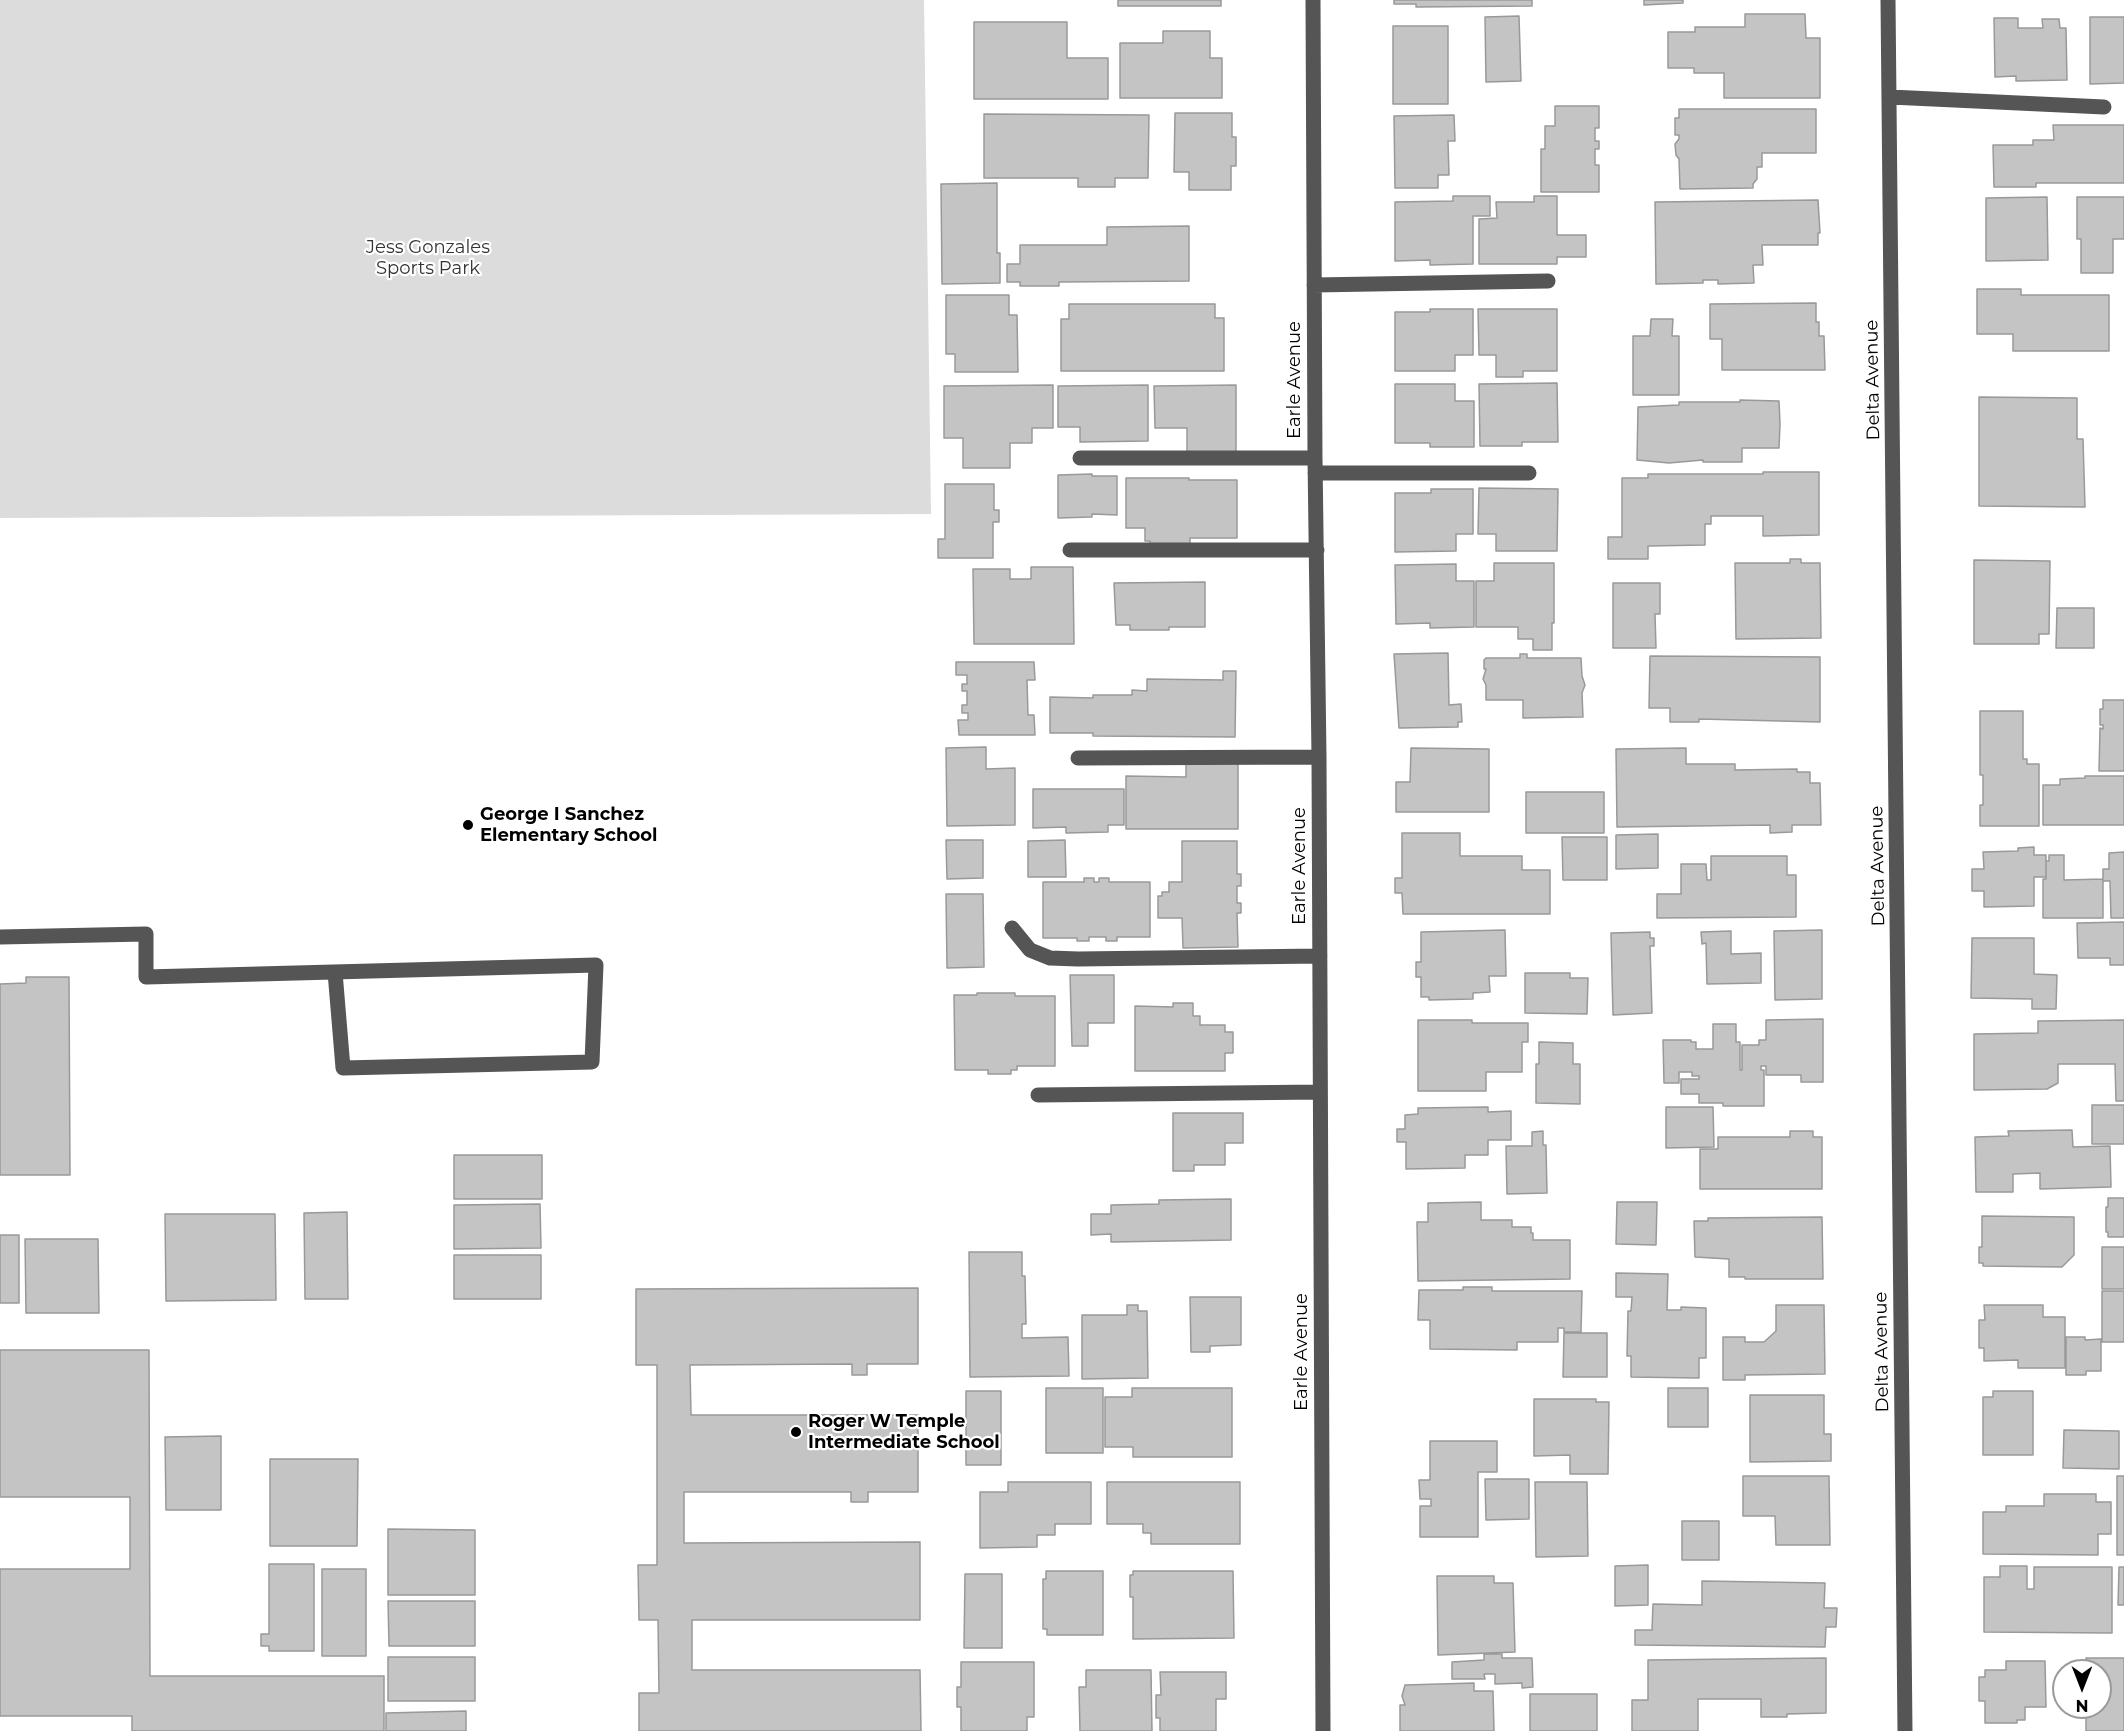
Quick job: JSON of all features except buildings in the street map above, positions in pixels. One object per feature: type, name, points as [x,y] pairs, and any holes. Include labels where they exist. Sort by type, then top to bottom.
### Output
[{"type":"street","name":"Earle Avenue","points":[[1313,0],[1323,1731]]},
{"type":"street","name":"Delta Avenue","points":[[1888,0],[1905,1731]]},
{"type":"street","points":[[1890,97],[2104,107]]},
{"type":"street","points":[[1314,285],[1548,281]]},
{"type":"street","points":[[1080,459],[1529,473]]},
{"type":"street","points":[[1070,550],[1317,550]]},
{"type":"street","points":[[1078,758],[1319,757]]},
{"type":"street","points":[[1012,928],[1030,950],[1050,957],[1078,960],[1320,956]]},
{"type":"street","points":[[0,937],[147,934],[147,977],[596,965],[592,1062],[343,1068],[335,972]]},
{"type":"street","points":[[1038,1095],[1320,1092]]},
{"type":"green space","name":"Jess Gonzales Sports Park","points":[[0,0],[924,0],[931,514],[0,518]]},
{"type":"place","name":"George I Sanchez Elementary School","points":[[468,825]]},
{"type":"place","name":"Roger W Temple Intermediate School","points":[[796,1432]]}]
